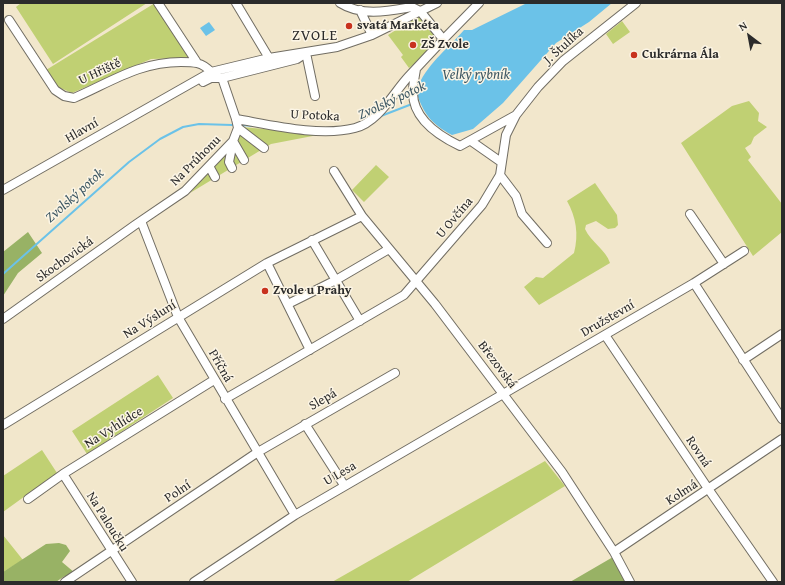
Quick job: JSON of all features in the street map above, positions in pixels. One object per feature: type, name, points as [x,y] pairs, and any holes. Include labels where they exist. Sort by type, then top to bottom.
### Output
[{"type":"street","points":[[158,3],[196,62],[206,66],[211,72]]},
{"type":"street","points":[[236,3],[269,58]]},
{"type":"street","points":[[340,3],[360,10],[382,12],[412,7],[420,11],[443,39]]},
{"type":"street","points":[[420,11],[437,3]]},
{"type":"street","points":[[416,69],[479,3]]},
{"type":"street","name":"J. Štulíka","points":[[501,162],[506,135],[516,115],[538,87],[563,61],[636,3]]},
{"type":"street","points":[[360,10],[372,35]]},
{"type":"street","name":"Hlavní","points":[[3,190],[211,72],[269,58],[337,47],[372,35],[420,11]]},
{"type":"street","name":"U Hřiště","points":[[9,20],[56,90],[64,96],[74,98],[138,68],[164,62],[196,62]]},
{"type":"street","points":[[306,53],[315,96]]},
{"type":"street","name":"Hlavní","points":[[174,92],[188,89],[211,78],[222,78],[296,59],[306,53]]},
{"type":"street","name":"J. Štulíka","points":[[416,69],[413,97],[421,114],[435,132],[460,146],[516,115]]},
{"type":"street","name":"U Potoka","points":[[236,119],[326,131],[355,128],[376,115],[416,69]]},
{"type":"street","points":[[222,78],[238,128],[264,148]]},
{"type":"street","name":"Na Průhonu","points":[[141,221],[185,191],[233,141],[238,128]]},
{"type":"street","points":[[233,141],[244,160]]},
{"type":"street","points":[[232,168],[229,162],[233,141]]},
{"type":"street","points":[[471,141],[501,162]]},
{"type":"street","name":"U Ovčína","points":[[416,282],[482,205],[500,175],[501,162]]},
{"type":"street","points":[[209,166],[216,177]]},
{"type":"street","name":"Březovská","points":[[334,171],[362,216],[503,393],[562,472],[614,552],[630,582]]},
{"type":"street","points":[[500,175],[516,196],[522,214],[547,243]]},
{"type":"street","points":[[690,214],[724,264]]},
{"type":"street","name":"Na Výsluní","points":[[3,425],[267,262],[362,216]]},
{"type":"street","name":"Příčná","points":[[141,221],[178,317],[225,399],[295,515]]},
{"type":"street","name":"Skochovická","points":[[3,319],[141,221]]},
{"type":"street","points":[[312,240],[360,321]]},
{"type":"street","points":[[288,304],[336,280],[389,249]]},
{"type":"street","name":"Družstevní","points":[[503,393],[694,283],[744,251]]},
{"type":"street","points":[[267,262],[310,350]]},
{"type":"street","points":[[225,399],[404,295],[416,282]]},
{"type":"street","points":[[694,283],[782,419]]},
{"type":"street","points":[[743,360],[782,334]]},
{"type":"street","name":"Rovná","points":[[605,335],[708,490],[773,582]]},
{"type":"street","name":"Slepá","points":[[344,486],[305,424],[395,373]]},
{"type":"street","name":"Na Vyhlídce","points":[[28,498],[63,474],[214,380]]},
{"type":"street","name":"U Lesa","points":[[194,582],[295,515],[503,393]]},
{"type":"street","name":"Polní","points":[[65,582],[258,452],[305,424]]},
{"type":"street","name":"Kolmá","points":[[614,552],[782,439]]},
{"type":"street","name":"Na Paloučku","points":[[63,474],[132,582]]},
{"type":"green space","points":[[21,3],[147,3],[53,64],[16,7]]},
{"type":"green space","points":[[155,3],[188,55],[188,58],[151,59],[72,93],[58,87],[46,70]]},
{"type":"green space","name":"ZŠ Zvole","points":[[418,16],[421,16],[432,30],[434,40],[430,50],[409,68],[401,57],[403,55],[388,35]]},
{"type":"green space","points":[[622,21],[630,32],[613,44],[606,34]]},
{"type":"green space","points":[[749,101],[759,113],[758,121],[767,127],[754,137],[751,144],[745,148],[751,157],[748,160],[782,204],[782,232],[753,256],[681,143],[732,106]]},
{"type":"green space","points":[[241,127],[323,134],[271,144],[190,193],[236,142]]},
{"type":"green space","points":[[376,165],[389,177],[364,202],[352,190]]},
{"type":"green space","points":[[595,183],[617,215],[618,225],[615,228],[608,229],[596,221],[586,225],[585,229],[608,258],[610,263],[539,305],[524,287],[536,277],[543,278],[574,253],[576,246],[576,226],[573,213],[567,201]]},
{"type":"green space","points":[[28,232],[42,253],[18,273],[3,296],[3,252]]},
{"type":"green space","points":[[158,375],[173,398],[87,454],[72,431]]},
{"type":"green space","points":[[42,450],[57,473],[3,512],[3,476]]},
{"type":"green space","points":[[545,461],[565,486],[407,582],[332,582]]},
{"type":"green space","points":[[3,535],[23,560],[3,572]]},
{"type":"green space","points":[[59,543],[66,545],[70,551],[62,562],[75,573],[63,577],[56,582],[3,582],[3,572],[46,544]]},
{"type":"green space","points":[[613,557],[625,582],[570,582]]},
{"type":"water","name":"Velký rybník","points":[[527,3],[612,3],[589,22],[556,43],[503,103],[473,129],[452,135],[438,127],[425,112],[416,91],[425,73],[464,30],[472,30]]},
{"type":"water","points":[[209,22],[215,30],[206,36],[200,28]]},
{"type":"waterway","name":"Zvolský potok","points":[[381,116],[412,104]]},
{"type":"waterway","name":"Zvolský potok","points":[[3,274],[129,162],[160,139],[183,127],[199,124],[232,125]]},
{"type":"waterway","name":"Zvolský potok","points":[[242,125],[254,126]]},
{"type":"place","name":"svatá Markéta","points":[[349,26]]},
{"type":"place","name":"ZŠ Zvole","points":[[413,45]]},
{"type":"place","name":"Cukrárna Ála","points":[[634,55]]},
{"type":"place","name":"Zvole u Prahy","points":[[265,291]]},
{"type":"district","name":"ZVOLE","points":[[315,36]]}]
